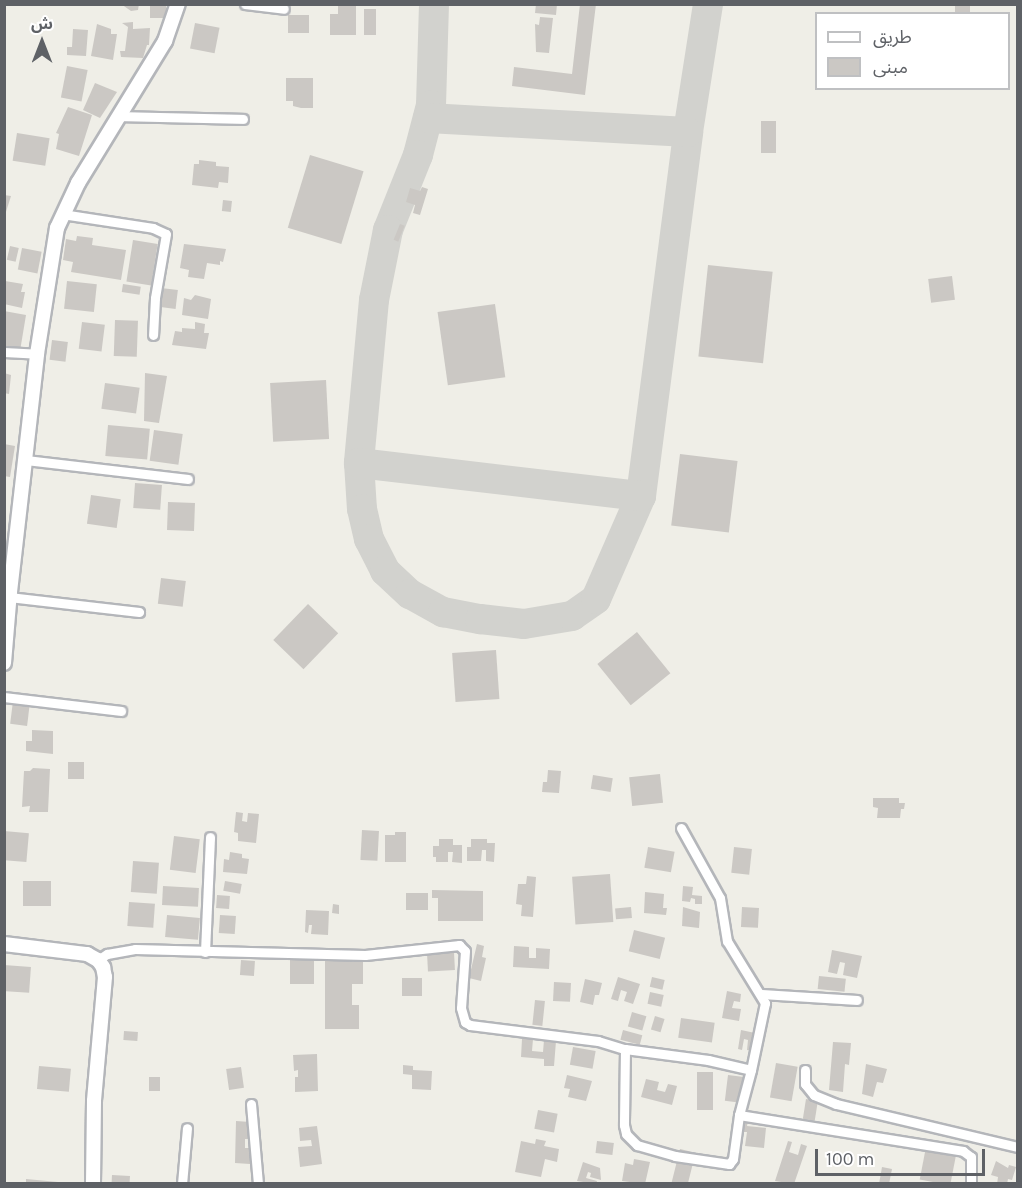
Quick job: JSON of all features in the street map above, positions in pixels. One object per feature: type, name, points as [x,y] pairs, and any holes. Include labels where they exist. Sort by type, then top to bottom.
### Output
[{"type":"main road","points":[[4,663],[8,594],[37,354],[50,260],[62,214],[165,41],[178,4]]},
{"type":"main road","points":[[4,944],[87,954],[98,960],[105,977],[94,1101],[93,1184]]},
{"type":"street","points":[[244,4],[284,9]]},
{"type":"street","points":[[120,116],[243,119]]},
{"type":"street","points":[[62,214],[153,228],[166,234],[155,298],[153,335]]},
{"type":"street","points":[[4,352],[37,354]]},
{"type":"street","points":[[26,460],[188,479]]},
{"type":"street","points":[[8,594],[139,612]]},
{"type":"street","points":[[4,697],[121,711]]},
{"type":"street","points":[[625,1049],[624,1125],[626,1134],[637,1145],[675,1156],[729,1164],[733,1159],[739,1115],[766,1009],[762,994],[727,941],[720,898],[681,828]]},
{"type":"street","points":[[204,952],[210,837]]},
{"type":"street","points":[[98,960],[121,950],[366,955],[459,945],[465,951],[461,1008],[465,1022],[470,1025],[598,1041],[625,1049],[700,1058],[751,1070]]},
{"type":"street","points":[[762,994],[857,1000]]},
{"type":"street","points":[[805,1070],[805,1084],[814,1095],[836,1104],[1017,1147]]},
{"type":"street","points":[[251,1104],[258,1184]]},
{"type":"street","points":[[739,1115],[963,1151],[971,1157],[971,1184]]},
{"type":"street","points":[[182,1184],[186,1128]]},
{"type":"building","points":[[121,4],[139,4],[138,10],[131,11]]},
{"type":"building","points":[[150,4],[166,4],[166,18],[150,18]]},
{"type":"building","points":[[536,4],[557,4],[556,15],[535,13]]},
{"type":"building","points":[[580,4],[596,4],[585,95],[512,86],[514,67],[572,74]]},
{"type":"building","points":[[955,4],[970,4],[970,12],[955,12]]},
{"type":"building","points":[[338,5],[356,5],[356,35],[330,35],[330,14],[338,14]]},
{"type":"building","points":[[364,9],[376,9],[376,35],[364,35]]},
{"type":"building","points":[[288,15],[309,15],[309,33],[288,33]]},
{"type":"building","points":[[540,17],[553,18],[549,53],[536,52],[535,24],[539,25]]},
{"type":"building","points":[[133,22],[133,29],[150,28],[149,45],[147,45],[143,58],[121,57],[120,51],[125,51],[128,27],[122,23]]},
{"type":"building","points":[[195,23],[220,28],[215,53],[190,49]]},
{"type":"building","points":[[97,24],[111,29],[111,34],[117,34],[113,60],[91,56]]},
{"type":"building","points":[[73,29],[88,30],[86,56],[67,55],[67,47],[72,47]]},
{"type":"building","points":[[67,66],[88,70],[82,101],[61,97]]},
{"type":"building","points":[[286,78],[313,78],[313,108],[293,106],[293,101],[286,101]]},
{"type":"building","points":[[95,83],[117,92],[100,118],[83,110]]},
{"type":"building","points":[[68,107],[92,115],[79,156],[56,149],[59,134],[56,133]]},
{"type":"building","points":[[761,121],[776,121],[776,153],[761,153]]},
{"type":"building","points":[[17,133],[50,138],[45,166],[13,161]]},
{"type":"building","points":[[310,155],[364,171],[341,244],[288,228]]},
{"type":"building","points":[[199,160],[216,162],[216,166],[229,167],[228,183],[219,182],[218,188],[192,185],[194,164],[199,164]]},
{"type":"building","points":[[422,187],[428,189],[420,215],[413,213],[415,205],[406,202],[410,188],[420,191]]},
{"type":"building","points":[[4,195],[11,196],[5,215],[4,215]]},
{"type":"building","points":[[223,200],[232,201],[231,212],[222,211]]},
{"type":"building","points":[[400,224],[405,226],[398,242],[394,240]]},
{"type":"building","points":[[77,236],[93,238],[92,245],[126,250],[121,280],[71,272],[73,262],[63,260],[66,239],[76,241]]},
{"type":"building","points":[[133,240],[158,244],[151,285],[126,281]]},
{"type":"building","points":[[184,244],[226,249],[223,262],[220,261],[220,265],[207,263],[204,279],[188,277],[189,270],[180,268]]},
{"type":"building","points":[[10,246],[19,248],[16,262],[7,260]]},
{"type":"building","points":[[22,248],[42,252],[37,273],[18,270]]},
{"type":"building","points":[[708,265],[773,272],[763,363],[698,356]]},
{"type":"building","points":[[952,276],[955,300],[931,303],[928,279]]},
{"type":"building","points":[[5,281],[23,284],[21,292],[25,292],[22,308],[4,304]]},
{"type":"building","points":[[67,281],[97,284],[94,312],[64,309]]},
{"type":"building","points":[[123,284],[141,287],[140,295],[122,292]]},
{"type":"building","points":[[161,288],[178,290],[176,309],[159,307]]},
{"type":"building","points":[[195,295],[211,299],[208,319],[182,315],[184,298],[191,300]]},
{"type":"building","points":[[495,304],[505,377],[448,385],[438,312]]},
{"type":"building","points":[[4,311],[26,315],[20,351],[4,348]]},
{"type":"building","points":[[115,320],[138,321],[137,357],[114,356]]},
{"type":"building","points":[[82,322],[105,325],[102,352],[79,349]]},
{"type":"building","points":[[195,322],[205,324],[204,333],[209,333],[206,349],[172,345],[175,331],[182,332],[182,328],[195,329]]},
{"type":"building","points":[[52,340],[68,342],[65,362],[50,360]]},
{"type":"building","points":[[4,373],[11,375],[9,394],[4,393]]},
{"type":"building","points":[[145,373],[167,376],[159,423],[144,421]]},
{"type":"building","points":[[326,380],[329,439],[273,442],[270,383]]},
{"type":"building","points":[[105,383],[140,388],[136,414],[101,409]]},
{"type":"building","points":[[108,425],[150,429],[147,460],[105,456]]},
{"type":"building","points":[[154,430],[183,434],[178,465],[150,461]]},
{"type":"building","points":[[4,444],[15,446],[10,477],[4,476]]},
{"type":"building","points":[[680,454],[738,461],[729,533],[671,525]]},
{"type":"building","points":[[135,483],[162,485],[160,510],[133,508]]},
{"type":"building","points":[[91,495],[121,499],[117,528],[87,524]]},
{"type":"building","points":[[168,502],[195,503],[194,531],[167,530]]},
{"type":"building","points":[[161,578],[186,581],[183,607],[158,604]]},
{"type":"building","points":[[308,604],[338,633],[303,669],[273,640]]},
{"type":"building","points":[[637,632],[670,673],[631,705],[597,664]]},
{"type":"building","points":[[496,650],[499,699],[456,702],[452,653]]},
{"type":"building","points":[[13,701],[30,703],[27,726],[10,724]]},
{"type":"building","points":[[32,730],[53,731],[53,754],[26,751],[26,741],[32,741]]},
{"type":"building","points":[[68,762],[84,762],[84,779],[68,779]]},
{"type":"building","points":[[33,768],[50,769],[48,812],[29,812],[30,806],[22,807],[24,771],[30,771]]},
{"type":"building","points":[[548,770],[561,771],[559,793],[542,792],[543,782],[547,782]]},
{"type":"building","points":[[660,774],[663,803],[632,806],[629,777]]},
{"type":"building","points":[[593,775],[613,778],[611,792],[591,789]]},
{"type":"building","points":[[873,798],[899,798],[899,803],[905,803],[904,809],[901,809],[900,818],[877,818],[878,808],[873,807]]},
{"type":"building","points":[[236,812],[243,813],[242,821],[247,822],[248,813],[259,814],[256,843],[238,841],[238,833],[234,832]]},
{"type":"building","points":[[362,830],[379,831],[377,861],[360,860]]},
{"type":"building","points":[[4,831],[29,833],[26,862],[4,860]]},
{"type":"building","points":[[395,832],[406,832],[406,862],[385,862],[385,835],[395,835]]},
{"type":"building","points":[[174,836],[200,839],[196,873],[170,870]]},
{"type":"building","points":[[439,839],[453,839],[453,845],[462,845],[462,863],[452,862],[453,852],[448,852],[448,862],[436,862],[436,857],[433,857],[433,846],[439,846]]},
{"type":"building","points":[[471,839],[487,839],[487,843],[495,843],[494,862],[486,861],[486,850],[482,850],[481,861],[467,861],[467,847],[471,847]]},
{"type":"building","points":[[648,847],[675,852],[671,872],[644,868]]},
{"type":"building","points":[[734,847],[752,849],[749,875],[731,873]]},
{"type":"building","points":[[230,852],[242,854],[242,858],[249,859],[247,874],[223,872],[224,859],[229,860]]},
{"type":"building","points":[[133,861],[159,863],[157,894],[131,892]]},
{"type":"building","points":[[610,874],[613,922],[575,925],[572,877]]},
{"type":"building","points":[[527,876],[536,877],[533,917],[521,916],[522,905],[516,904],[518,884],[526,884]]},
{"type":"building","points":[[23,881],[51,881],[51,906],[23,906]]},
{"type":"building","points":[[225,881],[242,884],[240,894],[223,891]]},
{"type":"building","points":[[163,886],[199,888],[198,907],[162,905]]},
{"type":"building","points":[[683,886],[693,887],[692,895],[702,896],[702,904],[695,904],[695,899],[691,898],[690,902],[682,901]]},
{"type":"building","points":[[432,890],[483,891],[483,921],[438,921],[438,898],[432,898]]},
{"type":"building","points":[[645,892],[664,894],[663,908],[667,908],[666,915],[644,913]]},
{"type":"building","points":[[406,893],[428,893],[428,910],[406,910]]},
{"type":"building","points":[[217,895],[230,896],[229,909],[216,908]]},
{"type":"building","points":[[129,902],[155,904],[153,928],[127,926]]},
{"type":"building","points":[[333,904],[339,905],[339,914],[332,913]]},
{"type":"building","points":[[631,907],[632,918],[616,919],[615,908]]},
{"type":"building","points":[[683,907],[700,912],[699,928],[682,926]]},
{"type":"building","points":[[742,907],[759,908],[758,928],[741,927]]},
{"type":"building","points":[[306,910],[329,911],[328,935],[311,934],[312,925],[309,925],[308,933],[305,932]]},
{"type":"building","points":[[167,915],[200,918],[198,940],[165,937]]},
{"type":"building","points":[[220,915],[236,916],[235,934],[219,933]]},
{"type":"building","points":[[634,930],[665,938],[660,959],[629,951]]},
{"type":"building","points":[[477,944],[484,946],[482,957],[486,958],[481,981],[469,978]]},
{"type":"building","points":[[514,946],[529,947],[529,958],[536,958],[536,948],[550,949],[549,969],[513,967]]},
{"type":"building","points":[[832,950],[862,956],[857,978],[843,975],[845,963],[840,962],[837,974],[828,972]]},
{"type":"building","points":[[454,952],[455,970],[428,971],[427,953]]},
{"type":"building","points":[[290,959],[314,959],[314,984],[290,984]]},
{"type":"building","points":[[325,959],[363,960],[363,984],[352,984],[352,1005],[359,1005],[359,1029],[325,1029]]},
{"type":"building","points":[[241,960],[255,961],[254,976],[240,975]]},
{"type":"building","points":[[4,965],[31,967],[29,993],[4,991]]},
{"type":"building","points":[[819,976],[846,979],[844,992],[818,989]]},
{"type":"building","points":[[618,977],[640,984],[633,1004],[624,1001],[627,992],[621,990],[618,1001],[611,999]]},
{"type":"building","points":[[652,977],[665,980],[662,990],[650,987]]},
{"type":"building","points":[[402,978],[422,978],[422,996],[402,996]]},
{"type":"building","points":[[585,979],[602,983],[599,995],[595,995],[593,1005],[580,1002]]},
{"type":"building","points":[[554,982],[571,983],[570,1002],[553,1001]]},
{"type":"building","points":[[727,991],[741,994],[740,1002],[734,1001],[732,1008],[741,1009],[739,1021],[722,1018]]},
{"type":"building","points":[[650,992],[664,995],[661,1007],[648,1004]]},
{"type":"building","points":[[535,1000],[545,1001],[542,1026],[532,1025]]},
{"type":"building","points":[[632,1012],[646,1016],[642,1031],[628,1026]]},
{"type":"building","points":[[655,1016],[665,1019],[660,1032],[651,1029]]},
{"type":"building","points":[[681,1018],[715,1023],[712,1043],[678,1038]]},
{"type":"building","points":[[623,1030],[642,1035],[640,1045],[620,1040]]},
{"type":"building","points":[[741,1030],[755,1033],[752,1051],[747,1050],[748,1040],[744,1039],[742,1050],[738,1049]]},
{"type":"building","points":[[124,1031],[138,1032],[137,1041],[123,1040]]},
{"type":"building","points":[[522,1039],[533,1039],[532,1051],[543,1052],[544,1040],[556,1041],[554,1066],[544,1066],[544,1059],[521,1057]]},
{"type":"building","points":[[833,1042],[851,1043],[849,1065],[845,1064],[843,1092],[829,1090]]},
{"type":"building","points":[[573,1047],[596,1051],[593,1069],[570,1065]]},
{"type":"building","points":[[317,1054],[318,1091],[295,1092],[295,1077],[298,1077],[298,1070],[294,1071],[293,1055]]},
{"type":"building","points":[[776,1063],[798,1067],[792,1101],[770,1097]]},
{"type":"building","points":[[866,1064],[887,1069],[883,1083],[877,1082],[873,1097],[862,1094]]},
{"type":"building","points":[[403,1065],[413,1066],[413,1070],[432,1071],[431,1090],[412,1089],[412,1075],[403,1074]]},
{"type":"building","points":[[39,1066],[71,1069],[69,1092],[37,1089]]},
{"type":"building","points":[[241,1067],[244,1088],[229,1090],[226,1069]]},
{"type":"building","points":[[697,1072],[713,1072],[713,1110],[697,1110]]},
{"type":"building","points":[[567,1075],[592,1081],[586,1101],[568,1097],[570,1089],[564,1088]]},
{"type":"building","points":[[728,1075],[744,1077],[741,1103],[725,1101]]},
{"type":"building","points":[[149,1077],[160,1077],[160,1091],[149,1091]]},
{"type":"building","points":[[646,1079],[659,1082],[657,1090],[665,1092],[668,1084],[677,1086],[672,1105],[641,1097]]},
{"type":"building","points":[[806,1099],[818,1101],[815,1121],[803,1119]]},
{"type":"building","points":[[538,1110],[558,1114],[554,1132],[534,1129]]},
{"type":"building","points":[[743,1120],[748,1121],[747,1126],[766,1128],[764,1148],[745,1146],[747,1132],[742,1132]]},
{"type":"building","points":[[236,1121],[250,1122],[250,1139],[245,1139],[245,1148],[250,1148],[250,1164],[235,1163]]},
{"type":"building","points":[[317,1126],[322,1164],[300,1167],[298,1147],[312,1146],[311,1140],[300,1141],[299,1128]]},
{"type":"building","points":[[536,1139],[546,1141],[544,1146],[559,1149],[557,1162],[545,1159],[541,1177],[515,1172],[521,1141],[535,1144]]},
{"type":"building","points":[[597,1141],[614,1143],[612,1155],[596,1153]]},
{"type":"building","points":[[788,1141],[792,1142],[789,1152],[798,1155],[801,1144],[807,1146],[794,1184],[775,1181]]},
{"type":"building","points":[[926,1147],[956,1153],[950,1184],[920,1179]]},
{"type":"building","points":[[680,1149],[696,1153],[688,1184],[671,1184]]},
{"type":"building","points":[[634,1159],[650,1162],[645,1184],[622,1181],[625,1163],[633,1165]]},
{"type":"building","points":[[996,1161],[1008,1168],[1009,1165],[1016,1167],[1012,1180],[1008,1179],[1007,1184],[997,1184],[998,1177],[991,1175]]},
{"type":"building","points":[[583,1162],[600,1168],[601,1180],[590,1177],[591,1173],[588,1172],[586,1178],[597,1181],[596,1184],[577,1181]]},
{"type":"building","points":[[882,1167],[892,1169],[889,1184],[879,1184]]},
{"type":"building","points":[[112,1175],[130,1176],[130,1184],[112,1184]]},
{"type":"building","points":[[26,1179],[58,1182],[58,1184],[26,1184]]},
{"type":"taxiway","points":[[434,4],[431,105],[418,155],[388,230],[374,300],[359,463],[362,509],[369,539],[385,571],[410,594],[443,612],[524,624],[572,616],[596,599],[641,496],[688,132],[708,4]]},
{"type":"taxiway","points":[[428,118],[688,132]]},
{"type":"taxiway","points":[[359,463],[641,496]]}]
